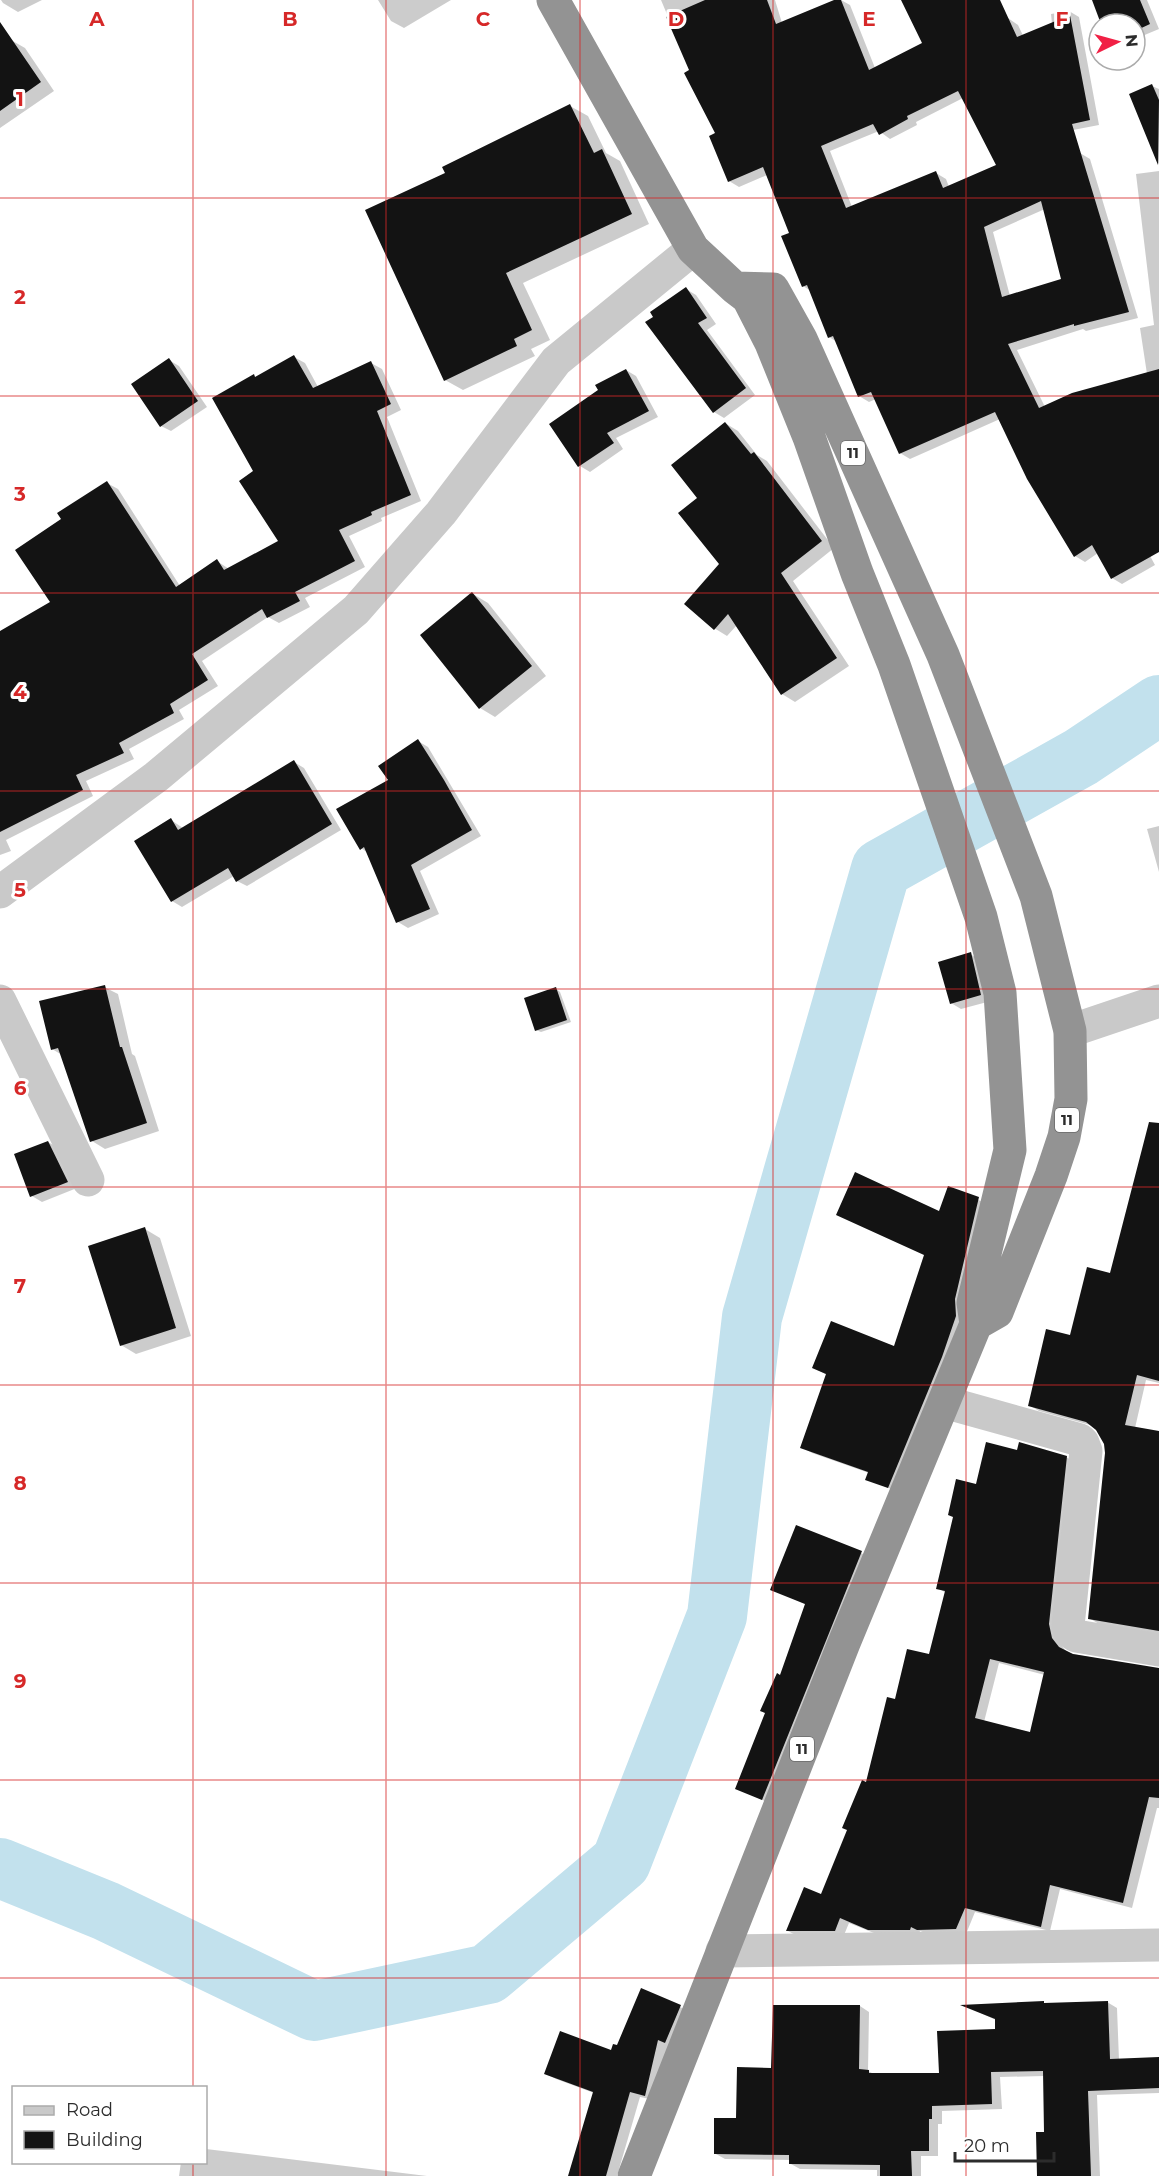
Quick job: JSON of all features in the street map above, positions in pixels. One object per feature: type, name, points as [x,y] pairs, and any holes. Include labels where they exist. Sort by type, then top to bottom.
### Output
[{"type":"highway","name":"11","points":[[553,0],[693,249],[748,298],[771,343],[809,437],[857,573],[894,665],[981,917],[1000,993],[1010,1150],[973,1303],[976,1324],[844,1643],[634,2176]]},
{"type":"highway","name":"11","points":[[735,288],[773,289],[801,339],[834,410],[943,655],[1036,896],[1070,1031],[1071,1099],[1064,1137],[1051,1176],[997,1312],[976,1324]]},
{"type":"street","points":[[0,892],[156,777],[356,610],[441,513],[556,361],[693,249]]},
{"type":"street","points":[[0,1000],[88,1180]]},
{"type":"street","points":[[1070,1031],[1159,1001]]},
{"type":"street","points":[[944,1402],[1080,1440],[1083,1443],[1086,1451],[1068,1626],[1070,1632],[1076,1636],[1159,1650]]},
{"type":"street","points":[[722,1951],[1159,1945]]},
{"type":"building","points":[[705,0],[767,0],[776,24],[834,0],[841,0],[869,70],[922,43],[901,0],[1000,0],[1017,37],[1070,15],[1090,120],[1072,124],[1129,312],[1074,326],[1074,324],[1008,344],[1039,408],[1072,393],[1159,369],[1159,552],[1111,579],[1092,545],[1074,557],[1027,479],[995,412],[899,454],[871,392],[858,397],[833,336],[828,338],[807,285],[802,287],[781,236],[789,233],[763,167],[728,182],[709,136],[715,133],[684,73],[689,70],[666,17]],"holes":[[[958,91],[996,165],[943,188],[936,171],[846,208],[821,146],[873,124],[879,135],[908,119],[907,116]],[[1041,201],[1061,279],[1002,297],[984,227]]]},
{"type":"building","points":[[1092,0],[1140,0],[1145,12],[1096,12]]},
{"type":"building","points":[[0,22],[41,82],[0,111]]},
{"type":"building","points":[[1152,84],[1159,100],[1158,165],[1129,94]]},
{"type":"building","points":[[570,104],[594,153],[602,149],[632,214],[506,273],[532,330],[514,339],[517,346],[444,381],[365,210],[445,173],[442,167]]},
{"type":"building","points":[[686,287],[707,318],[698,323],[746,388],[713,413],[645,322],[653,317],[650,312]]},
{"type":"building","points":[[294,355],[313,388],[371,361],[391,404],[377,411],[411,495],[371,512],[372,515],[339,530],[355,561],[295,592],[300,601],[267,618],[262,609],[192,654],[208,680],[170,704],[174,713],[119,743],[124,753],[76,775],[83,790],[0,832],[0,631],[50,602],[15,550],[61,519],[57,513],[107,481],[176,587],[217,559],[224,570],[278,541],[239,481],[253,471],[212,398]]},
{"type":"building","points":[[169,358],[198,401],[160,427],[131,384]]},
{"type":"building","points":[[626,369],[649,411],[607,433],[614,443],[578,467],[549,424],[598,390],[595,385]]},
{"type":"building","points":[[725,422],[751,454],[754,452],[822,541],[781,573],[837,658],[781,695],[728,614],[714,630],[684,604],[719,564],[678,513],[697,498],[671,465]]},
{"type":"building","points":[[472,592],[532,666],[479,709],[420,635]]},
{"type":"building","points":[[418,739],[472,830],[411,865],[430,909],[396,923],[364,847],[360,850],[336,809],[388,780],[378,766]]},
{"type":"building","points":[[294,760],[332,824],[236,882],[228,868],[171,902],[134,841],[171,818],[178,830]]},
{"type":"building","points":[[971,952],[981,995],[950,1004],[938,962]]},
{"type":"building","points":[[105,985],[120,1047],[122,1047],[147,1123],[90,1142],[58,1048],[51,1050],[39,1001]]},
{"type":"building","points":[[556,987],[567,1020],[535,1031],[524,998]]},
{"type":"building","points":[[1149,1122],[1159,1123],[1159,1381],[1137,1375],[1125,1425],[1159,1431],[1159,1631],[1088,1619],[1105,1453],[1104,1444],[1096,1430],[1086,1422],[1028,1406],[1046,1329],[1070,1335],[1087,1267],[1110,1273]]},
{"type":"building","points":[[48,1141],[68,1182],[30,1197],[14,1154]]},
{"type":"building","points":[[855,1172],[939,1211],[948,1186],[979,1197],[955,1299],[956,1316],[942,1357],[888,1488],[865,1480],[868,1472],[800,1448],[826,1374],[812,1368],[831,1321],[894,1346],[924,1255],[836,1215]]},
{"type":"building","points":[[145,1227],[176,1328],[120,1346],[88,1246]]},
{"type":"building","points":[[986,1442],[1017,1450],[1019,1442],[1067,1456],[1049,1624],[1052,1638],[1059,1647],[1073,1654],[1159,1668],[1159,1798],[1149,1797],[1123,1903],[1050,1885],[1041,1927],[965,1908],[956,1929],[917,1930],[911,1927],[910,1930],[868,1930],[840,1918],[835,1931],[786,1931],[804,1887],[821,1894],[847,1830],[842,1828],[862,1780],[866,1782],[887,1697],[895,1699],[907,1649],[929,1654],[945,1591],[936,1589],[953,1517],[948,1515],[956,1479],[976,1484]],"holes":[[[990,1659],[1044,1672],[1030,1732],[975,1718]]]},
{"type":"building","points":[[796,1525],[862,1551],[762,1800],[735,1789],[765,1713],[760,1711],[777,1673],[780,1675],[805,1604],[770,1590]]},
{"type":"building","points":[[641,1988],[681,2005],[665,2043],[658,2040],[645,2096],[630,2092],[606,2176],[568,2176],[593,2092],[544,2074],[560,2031],[611,2050],[613,2044],[617,2045]]},
{"type":"building","points":[[1044,2001],[1044,2003],[1108,2001],[1110,2059],[1159,2057],[1159,2088],[1088,2091],[1091,2176],[1037,2176],[1036,2132],[1044,2132],[1043,2071],[991,2072],[992,2104],[932,2106],[932,2119],[929,2119],[929,2151],[911,2151],[912,2176],[880,2176],[880,2165],[789,2164],[789,2155],[714,2154],[714,2118],[736,2118],[737,2067],[771,2068],[773,2005],[860,2005],[859,2069],[869,2070],[869,2073],[939,2073],[937,2031],[995,2029],[995,2019],[960,2005]]},
{"type":"waterway","points":[[0,1868],[106,1911],[314,2011],[488,1974],[621,1862],[717,1616],[752,1317],[881,869],[1081,757],[1159,705]]}]
